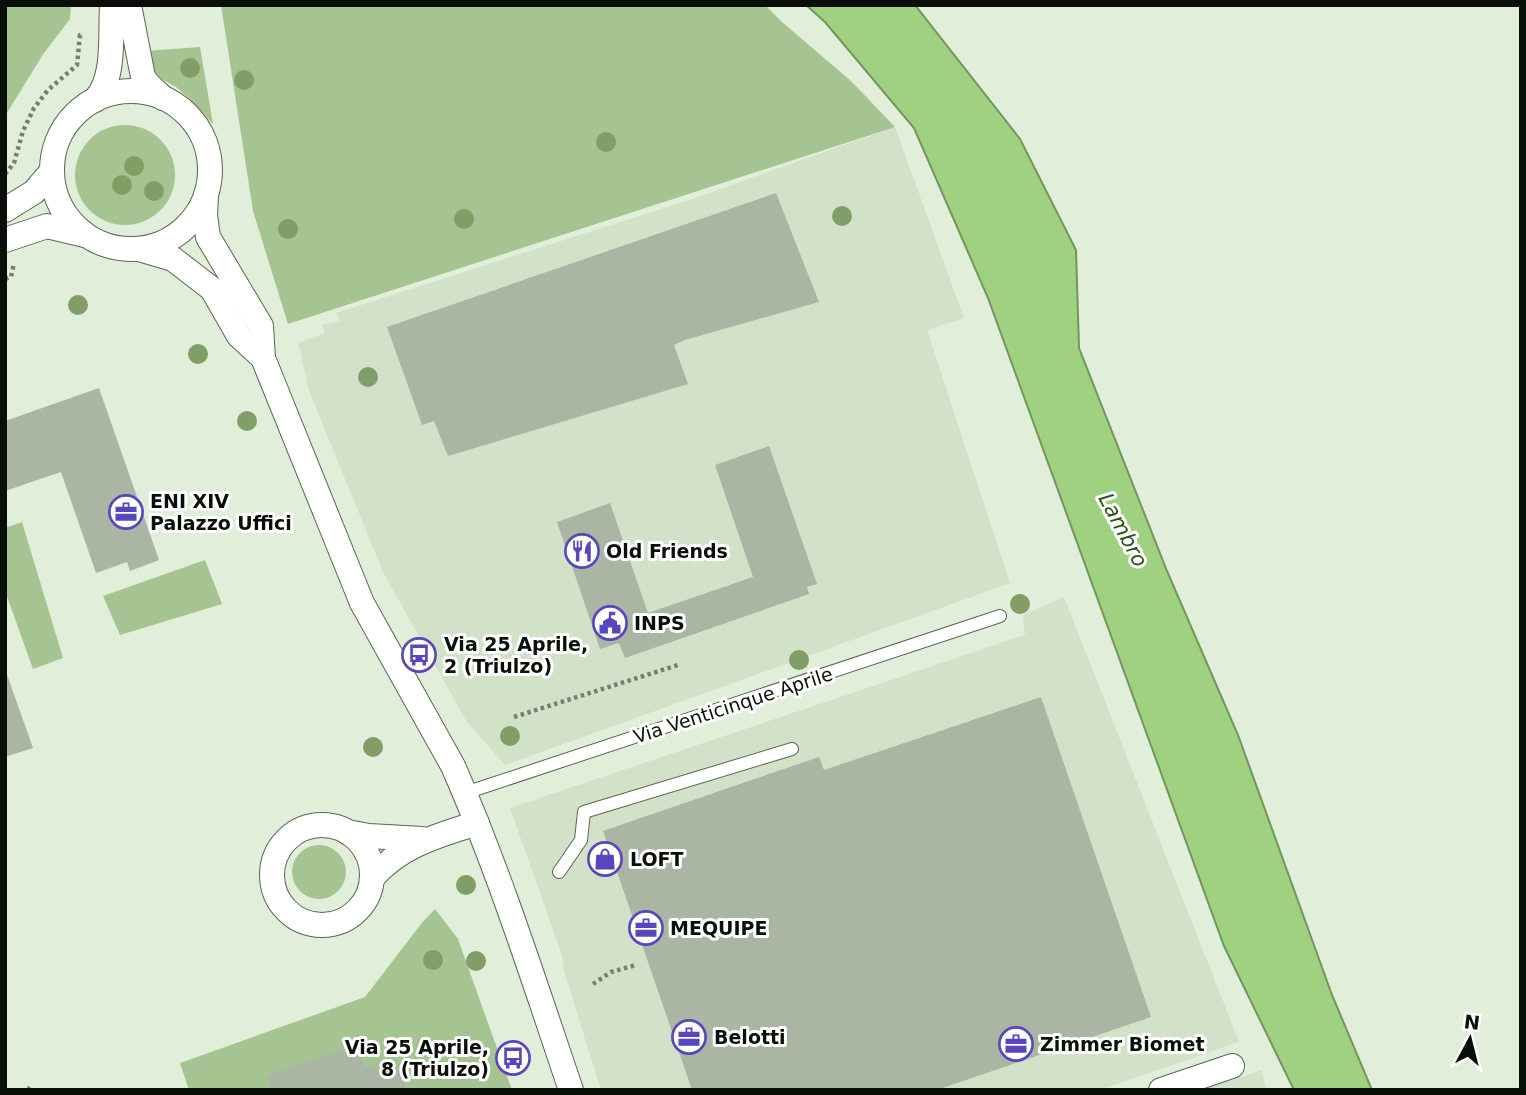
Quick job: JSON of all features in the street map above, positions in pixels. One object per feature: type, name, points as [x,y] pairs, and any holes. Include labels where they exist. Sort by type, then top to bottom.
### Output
[{"type":"street","points":[[95,100],[103,89],[107,76],[112,5]]},
{"type":"street","points":[[129,5],[143,77],[164,99],[189,116],[204,138],[210,162],[205,215],[208,237],[261,326],[263,358],[362,603],[453,766],[465,793],[571,1090]]},
{"type":"street","points":[[88,236],[71,221],[61,207],[54,187],[53,156],[61,133],[76,113],[108,95],[128,91],[164,99]]},
{"type":"street","points":[[5,210],[34,192],[52,171]]},
{"type":"street","points":[[138,249],[162,243],[180,233],[195,218],[206,195]]},
{"type":"street","points":[[11,248],[47,226],[88,236],[113,247],[138,249],[173,259],[212,289],[239,336],[263,358]]},
{"type":"street","points":[[372,878],[386,862],[427,838],[477,823]]},
{"type":"street","points":[[319,825],[339,827],[347,832],[361,843],[370,860],[372,878],[363,904],[350,917],[323,925],[305,922],[292,915],[276,895],[272,868],[280,846],[292,834],[319,825]]},
{"type":"street","points":[[347,832],[382,838],[427,838]]},
{"type":"street","points":[[1161,1090],[1232,1066]]},
{"type":"lane","name":"Via Venticinque Aprile","points":[[465,793],[1000,616]]},
{"type":"lane","points":[[559,872],[581,840],[584,811],[792,750]]},
{"type":"path","points":[[5,174],[14,163],[23,131],[34,108],[48,90],[77,65],[80,35],[83,35]]},
{"type":"path","points":[[5,279],[11,277],[11,248]]},
{"type":"path","points":[[514,717],[678,665]]},
{"type":"path","points":[[593,984],[611,972],[636,965]]},
{"type":"shaded area","points":[[5,5],[71,5],[70,19],[44,53],[5,116]]},
{"type":"shaded area","points":[[221,5],[765,5],[851,81],[895,127],[288,324],[253,211]]},
{"type":"shaded area","points":[[200,47],[213,124],[189,98],[151,68],[146,51]]},
{"type":"shaded area","points":[[125,125],[153,133],[167,147],[175,175],[167,203],[153,217],[125,225],[97,217],[83,203],[75,175],[83,147],[97,133]]},
{"type":"shaded area","points":[[895,127],[964,318],[927,330],[1010,583],[505,765],[467,722],[383,572],[310,393],[298,343],[325,333],[322,325],[340,321],[336,313],[686,201]]},
{"type":"shaded area","points":[[22,522],[63,658],[33,669],[5,591],[5,528]]},
{"type":"shaded area","points":[[205,560],[222,604],[120,635],[103,596]]},
{"type":"shaded area","points":[[1064,597],[1239,1042],[1100,1090],[601,1090],[564,971],[562,955],[510,808],[1025,635],[1023,615]]},
{"type":"shaded area","points":[[319,845],[338,853],[346,872],[338,891],[319,899],[300,891],[292,872],[300,853]]},
{"type":"shaded area","points":[[435,909],[458,939],[512,1090],[189,1090],[180,1063],[365,997]]},
{"type":"shaded area","points":[[1262,1070],[1266,1090],[1203,1090],[1210,1087]]},
{"type":"water","name":"Lambro","points":[[806,5],[915,5],[1020,139],[1076,250],[1079,348],[1167,571],[1238,735],[1332,995],[1372,1090],[1294,1090],[1224,946],[988,298],[914,128],[825,22]]},
{"type":"building","points":[[776,193],[819,302],[674,345],[688,384],[448,456],[434,421],[422,425],[387,327]]},
{"type":"building","points":[[99,388],[159,560],[130,571],[127,562],[96,573],[61,472],[5,491],[5,421]]},
{"type":"building","points":[[769,446],[817,584],[807,587],[809,594],[625,658],[619,643],[600,649],[557,522],[610,503],[648,613],[753,577],[715,465]]},
{"type":"building","points":[[5,669],[33,748],[5,757]]},
{"type":"building","points":[[1041,697],[1151,1017],[937,1090],[692,1090],[603,831],[819,757],[824,770]]},
{"type":"building","points":[[357,1045],[364,1065],[377,1071],[398,1065],[406,1090],[271,1090],[267,1075]]},
{"type":"place","name":"ENI XIV Palazzo Uffici","points":[[126,512]]},
{"type":"place","name":"Old Friends","points":[[582,551]]},
{"type":"place","name":"INPS","points":[[610,623]]},
{"type":"place","name":"Via 25 Aprile, 2 (Triulzo)","points":[[419,655]]},
{"type":"place","name":"LOFT","points":[[605,859]]},
{"type":"place","name":"MEQUIPE","points":[[646,928]]},
{"type":"place","name":"Belotti","points":[[689,1037]]},
{"type":"place","name":"Zimmer Biomet","points":[[1016,1044]]},
{"type":"place","name":"Via 25 Aprile, 8 (Triulzo)","points":[[513,1058]]}]
